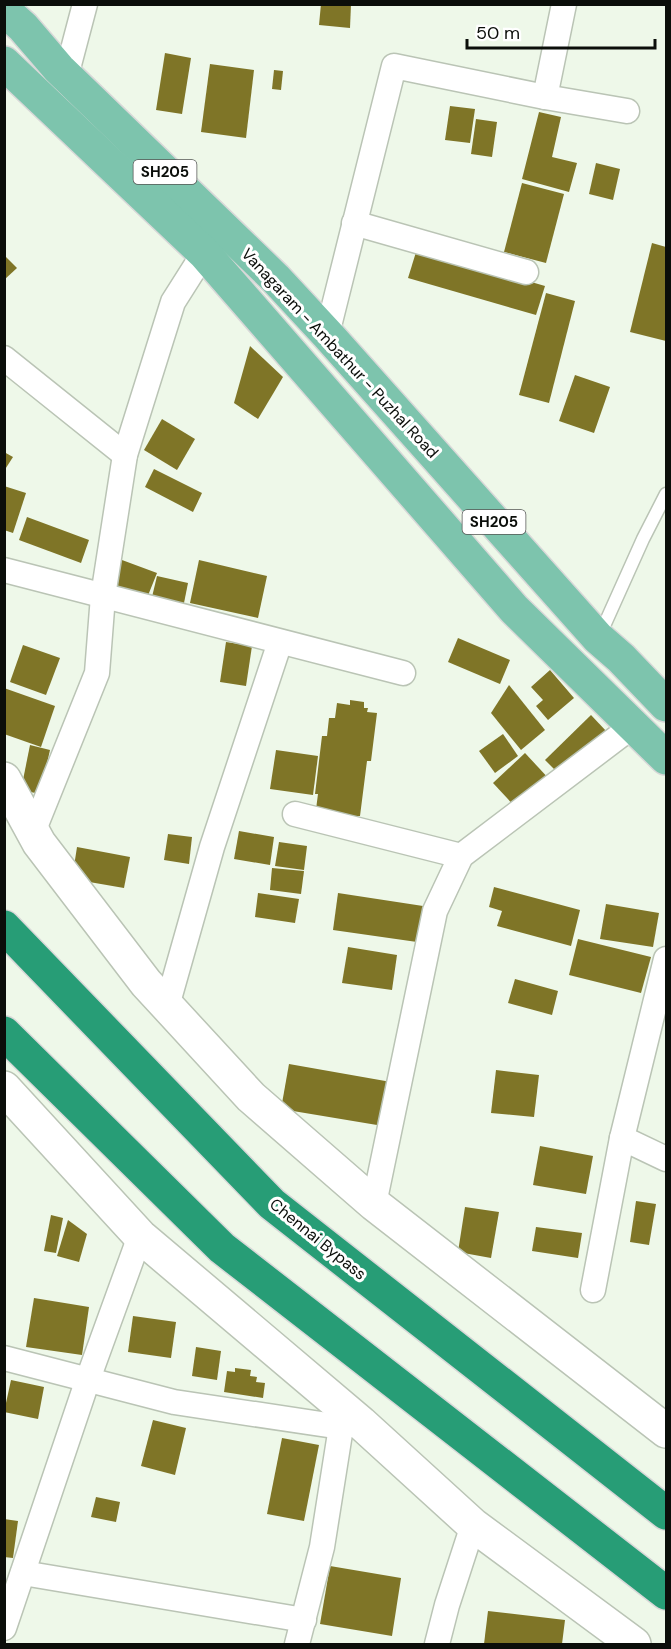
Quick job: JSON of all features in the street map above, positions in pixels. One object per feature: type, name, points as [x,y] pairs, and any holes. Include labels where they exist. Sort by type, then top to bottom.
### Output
[{"type":"highway","name":"Chennai Bypass","points":[[4,927],[272,1204],[666,1513]]},
{"type":"highway","points":[[4,1033],[222,1248],[666,1593]]},
{"type":"main road","name":"Vanagaram - Ambathur - Puzhal Road","points":[[4,10],[23,27],[66,76],[275,278],[598,638],[621,658],[666,705]]},
{"type":"main road","points":[[4,63],[204,253],[514,609],[666,758]]},
{"type":"street","points":[[66,76],[86,4]]},
{"type":"street","points":[[544,97],[564,4]]},
{"type":"street","points":[[327,334],[394,66],[544,97],[627,111]]},
{"type":"street","points":[[354,223],[526,272]]},
{"type":"street","points":[[33,832],[97,673],[103,596],[125,455],[173,302],[204,253]]},
{"type":"street","points":[[4,358],[125,455]]},
{"type":"street","points":[[4,570],[403,674]]},
{"type":"street","points":[[167,1006],[212,847],[280,642]]},
{"type":"street","points":[[374,1204],[435,911],[461,856],[634,725]]},
{"type":"street","points":[[4,779],[39,843],[139,974],[251,1097],[374,1204],[666,1431]]},
{"type":"street","points":[[295,814],[461,856]]},
{"type":"street","points":[[593,1290],[622,1138],[660,1010],[666,959]]},
{"type":"street","points":[[6,1092],[140,1236],[351,1425],[473,1525],[634,1644]]},
{"type":"street","points":[[622,1138],[666,1159]]},
{"type":"street","points":[[4,1628],[88,1379],[140,1236]]},
{"type":"street","points":[[4,1358],[174,1402],[351,1425]]},
{"type":"street","points":[[297,1644],[351,1425]]},
{"type":"street","points":[[437,1644],[473,1525]]},
{"type":"street","points":[[23,1573],[304,1620]]},
{"type":"lane","points":[[598,638],[666,494]]},
{"type":"building","points":[[321,4],[351,4],[350,28],[319,25]]},
{"type":"building","points":[[165,53],[191,58],[182,114],[156,110]]},
{"type":"building","points":[[210,64],[254,70],[246,138],[201,132]]},
{"type":"building","points":[[274,70],[283,71],[281,90],[272,89]]},
{"type":"building","points":[[450,106],[475,109],[470,143],[445,140]]},
{"type":"building","points":[[539,112],[561,117],[552,157],[577,163],[569,192],[522,179]]},
{"type":"building","points":[[476,119],[497,122],[492,157],[471,154]]},
{"type":"building","points":[[596,163],[620,169],[613,200],[589,194]]},
{"type":"building","points":[[522,183],[564,194],[546,263],[504,252]]},
{"type":"building","points":[[652,243],[666,247],[666,341],[630,332]]},
{"type":"building","points":[[417,249],[545,286],[536,315],[408,278]]},
{"type":"building","points":[[4,255],[17,268],[4,280]]},
{"type":"building","points":[[546,293],[575,301],[549,403],[519,395]]},
{"type":"building","points":[[250,346],[283,377],[258,419],[234,403]]},
{"type":"building","points":[[575,375],[610,387],[594,433],[559,421]]},
{"type":"building","points":[[162,419],[195,439],[177,470],[144,450]]},
{"type":"building","points":[[4,452],[13,457],[4,471]]},
{"type":"building","points":[[154,469],[202,493],[193,512],[145,487]]},
{"type":"building","points":[[4,486],[26,493],[13,533],[4,530]]},
{"type":"building","points":[[27,517],[89,540],[81,563],[19,540]]},
{"type":"building","points":[[122,560],[157,573],[147,598],[113,585]]},
{"type":"building","points":[[199,560],[267,576],[258,618],[190,603]]},
{"type":"building","points":[[157,576],[188,583],[184,603],[152,597]]},
{"type":"building","points":[[458,638],[510,660],[500,684],[448,662]]},
{"type":"building","points":[[226,642],[252,646],[246,686],[220,682]]},
{"type":"building","points":[[23,645],[60,658],[46,695],[10,682]]},
{"type":"building","points":[[550,670],[574,698],[548,720],[536,706],[543,700],[531,687]]},
{"type":"building","points":[[509,685],[545,730],[521,750],[491,713]]},
{"type":"building","points":[[4,688],[55,706],[41,747],[4,734]]},
{"type":"building","points":[[350,700],[364,702],[364,708],[368,708],[367,712],[377,713],[371,761],[367,761],[360,816],[357,816],[356,822],[315,817],[318,794],[315,794],[322,736],[327,736],[329,718],[335,718],[337,703],[350,705]]},
{"type":"building","points":[[591,715],[607,732],[561,776],[545,760]]},
{"type":"building","points":[[503,734],[518,756],[495,773],[479,751]]},
{"type":"building","points":[[30,745],[50,750],[40,794],[21,790]]},
{"type":"building","points":[[276,750],[318,756],[313,795],[270,789]]},
{"type":"building","points":[[525,753],[551,781],[519,811],[493,783]]},
{"type":"building","points":[[239,831],[274,837],[270,865],[234,859]]},
{"type":"building","points":[[168,834],[192,837],[189,864],[164,860]]},
{"type":"building","points":[[279,842],[307,846],[304,870],[275,866]]},
{"type":"building","points":[[77,847],[130,857],[124,888],[72,879]]},
{"type":"building","points":[[272,868],[304,871],[301,894],[270,890]]},
{"type":"building","points":[[494,887],[580,910],[571,946],[497,926],[502,911],[489,907]]},
{"type":"building","points":[[258,893],[299,899],[295,923],[255,917]]},
{"type":"building","points":[[338,893],[423,906],[417,942],[333,930]]},
{"type":"building","points":[[606,904],[659,913],[653,947],[600,939]]},
{"type":"building","points":[[578,939],[651,957],[641,993],[569,975]]},
{"type":"building","points":[[348,947],[397,955],[392,990],[342,983]]},
{"type":"building","points":[[515,979],[558,991],[552,1015],[508,1003]]},
{"type":"building","points":[[289,1064],[391,1082],[383,1126],[281,1109]]},
{"type":"building","points":[[496,1070],[539,1075],[534,1117],[491,1113]]},
{"type":"building","points":[[540,1146],[593,1156],[586,1194],[533,1185]]},
{"type":"building","points":[[636,1201],[656,1204],[649,1245],[630,1242]]},
{"type":"building","points":[[465,1207],[499,1212],[491,1258],[458,1252]]},
{"type":"building","points":[[51,1215],[63,1218],[56,1253],[44,1251]]},
{"type":"building","points":[[68,1220],[87,1234],[79,1262],[57,1256]]},
{"type":"building","points":[[536,1227],[582,1233],[578,1258],[532,1251]]},
{"type":"building","points":[[34,1298],[89,1307],[82,1355],[26,1347]]},
{"type":"building","points":[[133,1316],[176,1322],[171,1358],[128,1352]]},
{"type":"building","points":[[196,1347],[221,1351],[217,1380],[192,1376]]},
{"type":"building","points":[[235,1368],[251,1370],[250,1376],[257,1377],[256,1382],[265,1383],[263,1398],[224,1392],[227,1371],[235,1372]]},
{"type":"building","points":[[11,1380],[44,1387],[38,1419],[4,1412]]},
{"type":"building","points":[[153,1420],[186,1428],[175,1475],[141,1466]]},
{"type":"building","points":[[282,1438],[319,1445],[304,1521],[267,1514]]},
{"type":"building","points":[[96,1497],[120,1502],[116,1522],[91,1517]]},
{"type":"building","points":[[4,1519],[18,1521],[13,1558],[4,1557]]},
{"type":"building","points":[[330,1566],[401,1578],[392,1636],[320,1624]]},
{"type":"building","points":[[488,1611],[565,1620],[562,1644],[484,1644]]}]
